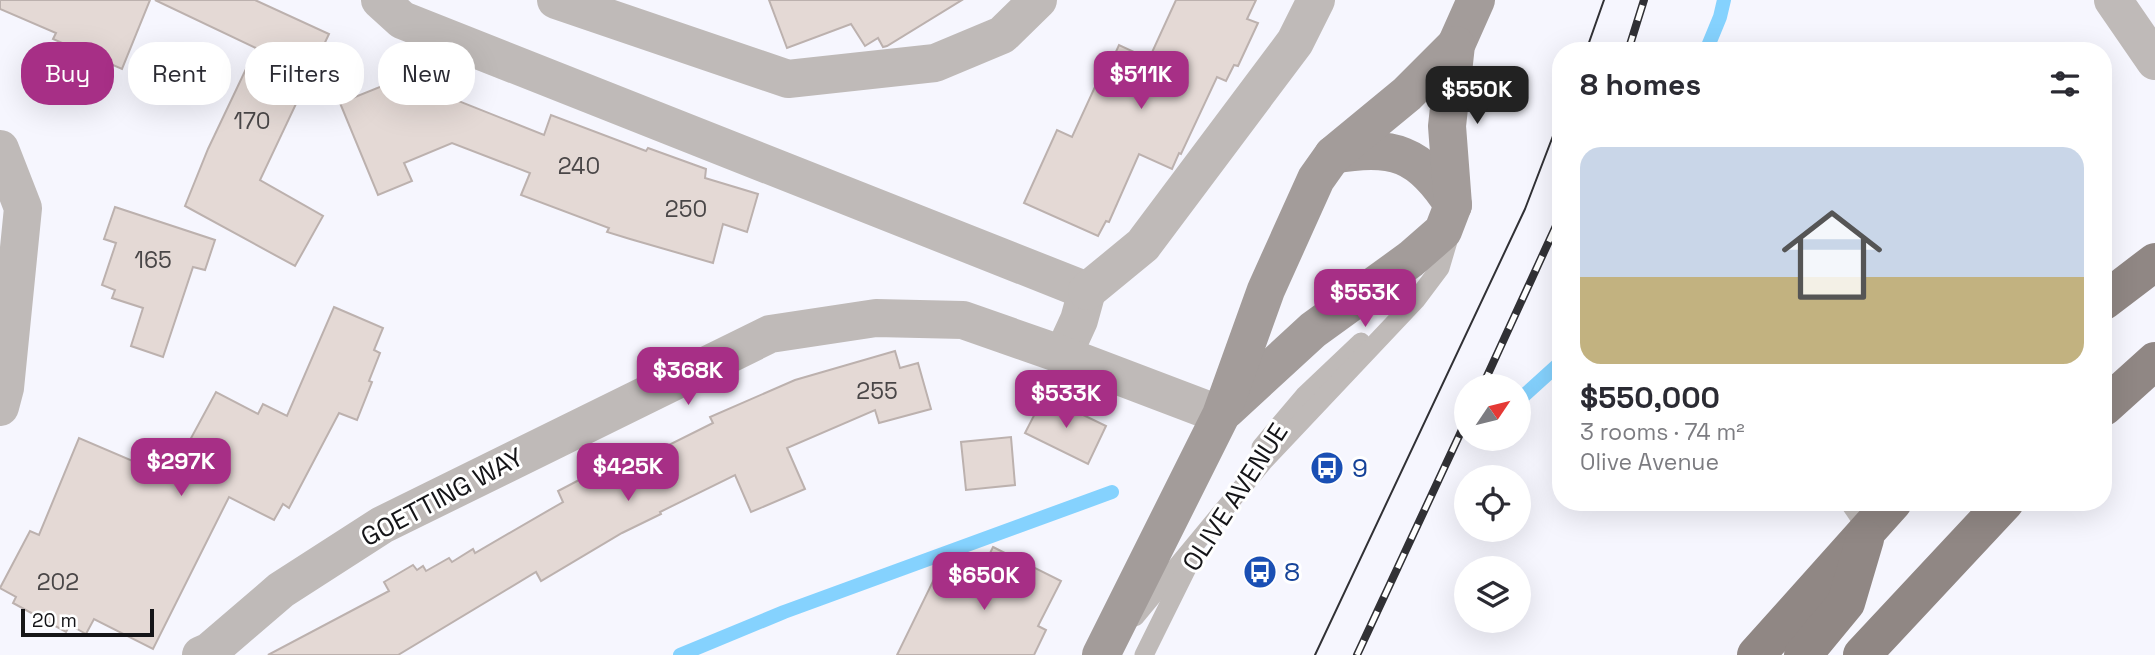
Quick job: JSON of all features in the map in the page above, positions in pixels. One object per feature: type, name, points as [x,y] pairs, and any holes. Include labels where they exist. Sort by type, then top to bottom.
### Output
[{"type":"main road","name":"OLIVE AVENUE","points":[[1102,655],[1221,415],[1266,290],[1316,179],[1333,155],[1408,94],[1455,45],[1476,0]]},
{"type":"main road","name":"OLIVE AVENUE","points":[[1221,415],[1313,330],[1412,259],[1443,231],[1453,205],[1447,126],[1455,45]]},
{"type":"main road","points":[[1333,155],[1364,149],[1390,151],[1409,159],[1437,181],[1453,205]]},
{"type":"main road","points":[[2112,295],[2155,262]]},
{"type":"main road","points":[[2112,400],[2155,361]]},
{"type":"main road","points":[[1862,655],[1997,511]]},
{"type":"main road","points":[[1756,655],[1858,516]]},
{"type":"main road","points":[[1803,655],[1846,603],[1858,516]]},
{"type":"street","points":[[380,0],[402,20],[1087,291]]},
{"type":"street","points":[[556,0],[788,79],[935,62],[1002,35],[1038,0]]},
{"type":"street","points":[[1063,355],[1079,320],[1087,291],[1143,245],[1295,42],[1317,0]]},
{"type":"street","points":[[2113,0],[2155,61]]},
{"type":"street","points":[[0,149],[23,208],[5,388],[0,407]]},
{"type":"street","name":"GOETTING WAY","points":[[201,655],[210,651],[281,590],[382,525],[770,334],[876,318],[963,320],[1221,415]]},
{"type":"lane","name":"OLIVE AVENUE","points":[[1144,655],[1205,533],[1261,447],[1304,396],[1440,268],[1450,237],[1453,205]]},
{"type":"lane","points":[[1102,655],[1205,533]]},
{"type":"building","points":[[0,0],[150,0],[133,42],[128,42],[128,54],[122,69],[114,66],[114,42],[60,42],[53,39],[56,33],[0,9]]},
{"type":"building","points":[[155,0],[255,0],[329,34],[325,42],[245,43]]},
{"type":"building","points":[[769,0],[962,0],[887,46],[883,47],[878,38],[865,46],[851,24],[787,48]]},
{"type":"building","points":[[1176,0],[1256,0],[1247,19],[1258,23],[1238,66],[1234,65],[1226,81],[1217,77],[1172,169],[1139,154],[1109,222],[1106,221],[1098,236],[1024,203],[1057,130],[1072,137],[1105,65],[1109,67],[1119,45],[1149,59]]},
{"type":"building","points":[[245,71],[245,105],[295,105],[260,180],[323,216],[295,266],[185,206]]},
{"type":"building","points":[[378,88],[378,105],[469,105],[544,135],[551,115],[646,151],[648,148],[706,169],[705,178],[758,194],[747,232],[723,224],[713,263],[630,239],[607,232],[609,228],[521,195],[530,173],[452,143],[404,163],[412,181],[378,195],[341,105],[364,105],[364,93]]},
{"type":"building","points":[[115,207],[215,240],[205,270],[193,267],[163,357],[131,346],[143,308],[112,298],[115,290],[102,285],[116,243],[104,239]]},
{"type":"building","points":[[334,307],[383,328],[374,350],[380,353],[369,381],[372,382],[357,420],[339,413],[289,508],[283,504],[274,520],[229,497],[153,649],[94,619],[86,634],[70,625],[66,632],[13,603],[16,597],[0,588],[30,531],[39,535],[79,438],[170,477],[216,392],[258,414],[263,404],[287,416]]},
{"type":"building","points":[[895,351],[900,368],[918,363],[931,409],[879,423],[875,410],[787,448],[805,489],[751,512],[735,475],[660,512],[661,514],[622,533],[541,581],[536,572],[398,655],[268,655],[389,591],[384,582],[413,565],[417,570],[423,566],[426,571],[449,558],[452,562],[473,549],[475,553],[563,502],[558,491],[627,455],[631,464],[713,423],[710,417],[795,380]]},
{"type":"building","points":[[1044,396],[1106,426],[1088,464],[1025,433]]},
{"type":"building","points":[[1011,437],[1015,485],[966,490],[961,442]]},
{"type":"building","points":[[993,547],[1061,581],[1038,626],[1046,630],[1034,655],[897,655],[937,573],[972,590]]},
{"type":"waterway","points":[[1710,42],[1724,0]]},
{"type":"waterway","points":[[1531,389],[1552,370]]},
{"type":"waterway","points":[[680,655],[784,612],[1112,492]]},
{"type":"tram line","points":[[1589,42],[1604,0]]},
{"type":"tram line","points":[[1315,655],[1525,209],[1552,138]]},
{"type":"railway","points":[[1631,42],[1644,0]]},
{"type":"railway","points":[[1488,374],[1552,235]]},
{"type":"railway","points":[[1357,655],[1454,447]]},
{"type":"place","name":"9","points":[[1327,468]]},
{"type":"place","name":"8","points":[[1260,572]]}]
